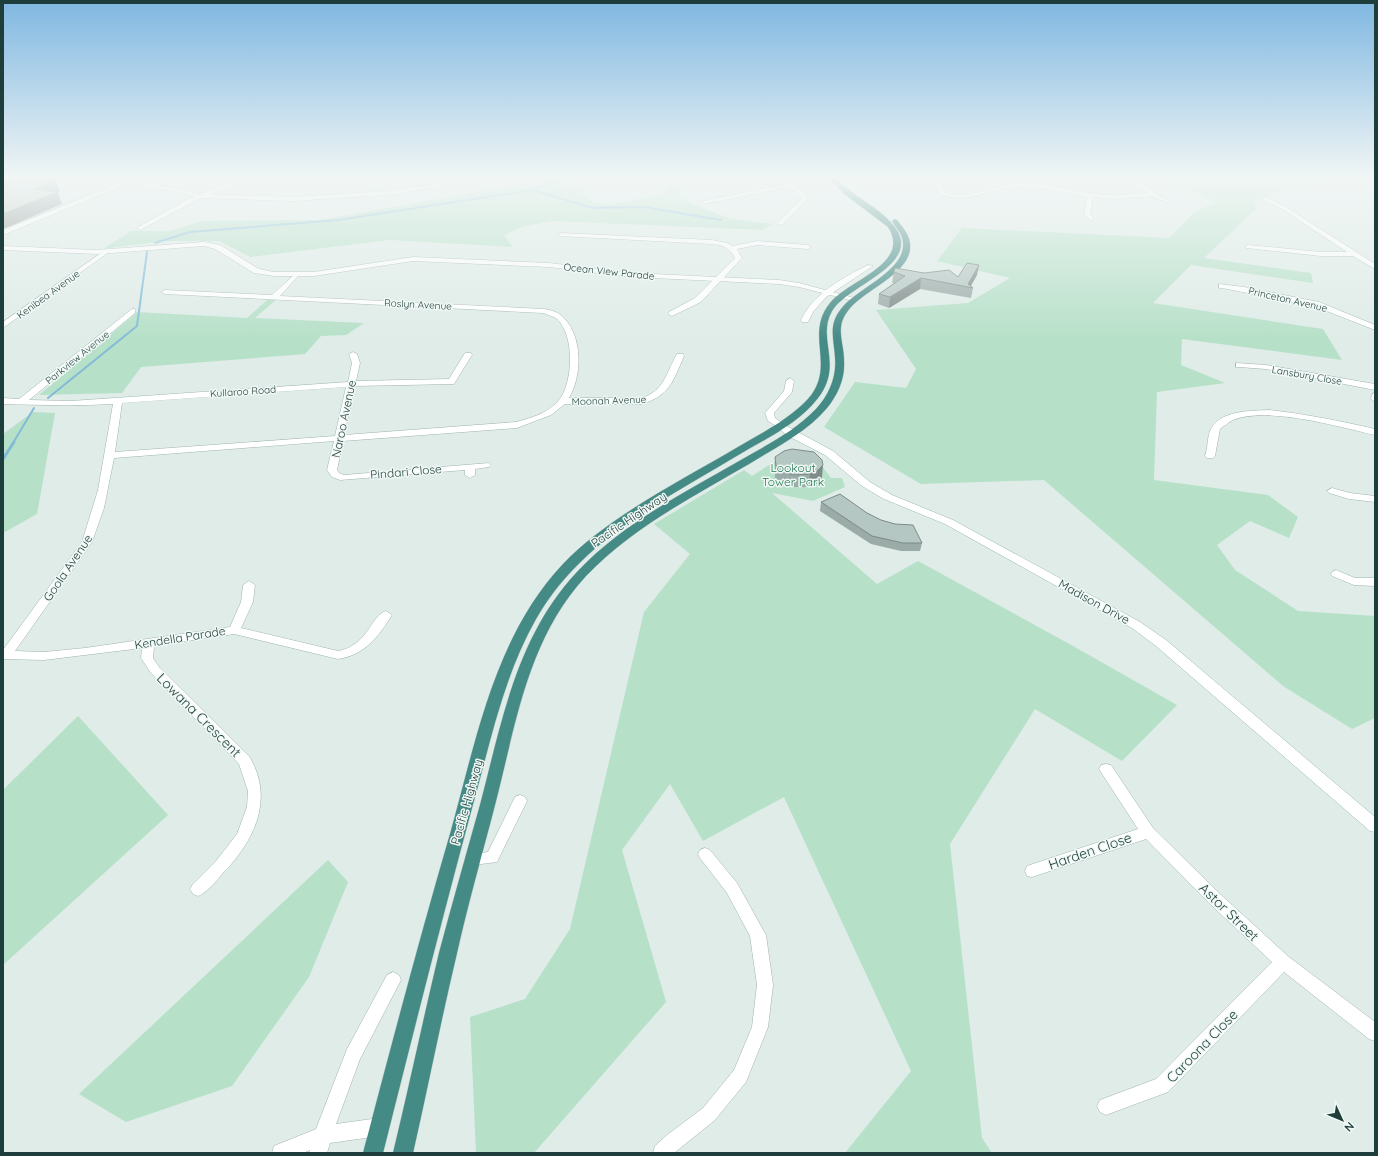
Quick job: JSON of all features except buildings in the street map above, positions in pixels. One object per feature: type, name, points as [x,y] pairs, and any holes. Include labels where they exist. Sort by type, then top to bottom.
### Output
[{"type":"highway","name":"Pacific Highway","points":[[404,1153],[453,932],[526,663],[536,640],[558,603],[590,565],[633,528],[786,430],[810,402],[822,383],[827,363],[822,332],[824,322],[833,304],[842,296],[886,266],[892,260],[898,243],[895,233]]},
{"type":"highway","name":"Pacific Highway","points":[[373,1153],[496,696],[506,665],[520,635],[536,607],[571,564],[604,534],[646,507],[816,414],[830,398],[840,369],[835,337],[836,325],[846,307],[854,299],[896,270],[905,255],[907,242],[904,233]]},
{"type":"street","points":[[1322,233],[1375,268]]},
{"type":"street","points":[[561,235],[712,242],[728,244],[733,248],[739,258],[698,300],[672,314]]},
{"type":"street","points":[[733,248],[757,243],[808,248]]},
{"type":"street","name":"Ocean View Parade","points":[[106,252],[204,244],[217,247],[257,271],[296,275],[314,274],[413,259],[549,265],[632,275],[790,283],[854,299]]},
{"type":"street","points":[[1248,247],[1312,254],[1354,254]]},
{"type":"street","name":"Kenibea Avenue","points":[[3,248],[106,252]]},
{"type":"street","name":"Kenibea Avenue","points":[[3,326],[106,252]]},
{"type":"street","points":[[806,320],[810,309],[828,292],[870,266]]},
{"type":"street","points":[[274,297],[296,275]]},
{"type":"street","name":"Princeton Avenue","points":[[1222,286],[1250,290],[1316,304],[1375,328]]},
{"type":"street","name":"Roslyn Avenue","points":[[165,292],[544,311],[552,313],[563,321],[575,353],[574,370],[562,402]]},
{"type":"street","name":"Parkview Avenue","points":[[21,402],[132,311]]},
{"type":"street","name":"Naroo Avenue","points":[[343,478],[335,475],[332,470],[356,363],[353,354]]},
{"type":"street","name":"Kullaroo Road","points":[[3,402],[71,404],[351,384],[451,382],[457,375],[468,355]]},
{"type":"street","name":"Moonah Avenue","points":[[562,402],[641,401],[650,399],[664,390],[680,356]]},
{"type":"street","name":"Lansbury Close","points":[[1240,365],[1266,367],[1375,387]]},
{"type":"street","points":[[786,430],[771,419],[769,413],[788,392],[790,381]]},
{"type":"street","name":"Goola Avenue","points":[[5,655],[87,542],[95,525],[110,455],[118,400]]},
{"type":"street","points":[[110,455],[517,424],[530,421],[546,413],[562,402]]},
{"type":"street","points":[[1210,456],[1213,450],[1212,437],[1218,426],[1223,421],[1239,415],[1279,414],[1375,432]]},
{"type":"street","name":"Madison Drive","points":[[786,430],[829,453],[866,484],[888,497],[949,522],[1136,625],[1161,643],[1375,826]]},
{"type":"street","name":"Pindari Close","points":[[343,478],[470,471],[486,465]]},
{"type":"street","points":[[1332,491],[1349,496],[1375,499]]},
{"type":"street","points":[[1336,574],[1354,581],[1375,582]]},
{"type":"street","points":[[234,630],[248,599],[250,591],[249,585]]},
{"type":"street","name":"Kendella Parade","points":[[5,655],[44,656],[84,652],[234,630],[338,655],[354,653],[363,645],[386,615]]},
{"type":"street","name":"Lowana Crescent","points":[[148,642],[147,658],[152,666],[244,761],[254,783],[254,801],[250,822],[242,838],[217,872],[198,889]]},
{"type":"street","name":"Astor Street","points":[[1106,769],[1148,832],[1215,899],[1283,962],[1375,1033]]},
{"type":"street","name":"Pacific Highway","points":[[473,859],[492,858],[520,801]]},
{"type":"street","name":"Harden Close","points":[[1032,871],[1148,832]]},
{"type":"street","points":[[662,1153],[673,1141],[709,1114],[740,1076],[760,1027],[765,985],[758,935],[732,888],[705,854]]},
{"type":"street","name":"Caroona Close","points":[[1106,1106],[1162,1086],[1283,962]]},
{"type":"street","points":[[318,1153],[322,1135],[353,1055],[393,980]]},
{"type":"street","points":[[281,1153],[322,1135],[379,1127]]},
{"type":"green space","points":[[128,233],[509,233],[504,235],[513,247],[389,240],[250,257],[219,241],[163,241],[103,249]]},
{"type":"green space","points":[[958,233],[1064,233],[1169,238],[1174,233],[1231,233],[1204,258],[1311,273],[1313,283],[1191,265],[1153,303],[1323,329],[1342,360],[1182,339],[1181,365],[1225,383],[1157,392],[1154,480],[1268,495],[1298,517],[1289,538],[1250,521],[1217,545],[1235,570],[1298,611],[1375,616],[1375,718],[1352,729],[1283,686],[1044,480],[921,484],[824,427],[855,382],[906,388],[916,369],[876,310],[968,303],[1010,278],[937,261]]},
{"type":"green space","points":[[267,300],[276,300],[255,318],[364,323],[346,335],[321,336],[305,354],[141,367],[122,393],[39,395],[137,312],[247,318]]},
{"type":"green space","points":[[33,412],[55,413],[37,514],[3,533],[3,434]]},
{"type":"green space","name":"Lookout Tower Park","points":[[777,460],[822,466],[831,478],[842,478],[845,487],[813,501],[772,493],[877,584],[918,561],[1177,705],[1122,761],[1035,709],[950,844],[982,1138],[992,1153],[845,1153],[911,1071],[784,797],[703,841],[670,784],[622,850],[666,1002],[534,1153],[476,1153],[470,1017],[525,999],[570,929],[644,612],[690,554],[654,524],[744,470],[752,476]]},
{"type":"green space","points":[[78,716],[168,815],[3,965],[3,790]]},
{"type":"green space","points":[[328,860],[348,882],[309,977],[232,1086],[126,1122],[79,1094]]},
{"type":"waterway","points":[[155,243],[187,233]]},
{"type":"waterway","points":[[48,398],[137,326],[147,252]]},
{"type":"waterway","points":[[13,443],[34,408]]},
{"type":"waterway","points":[[3,459],[14,442]]}]
